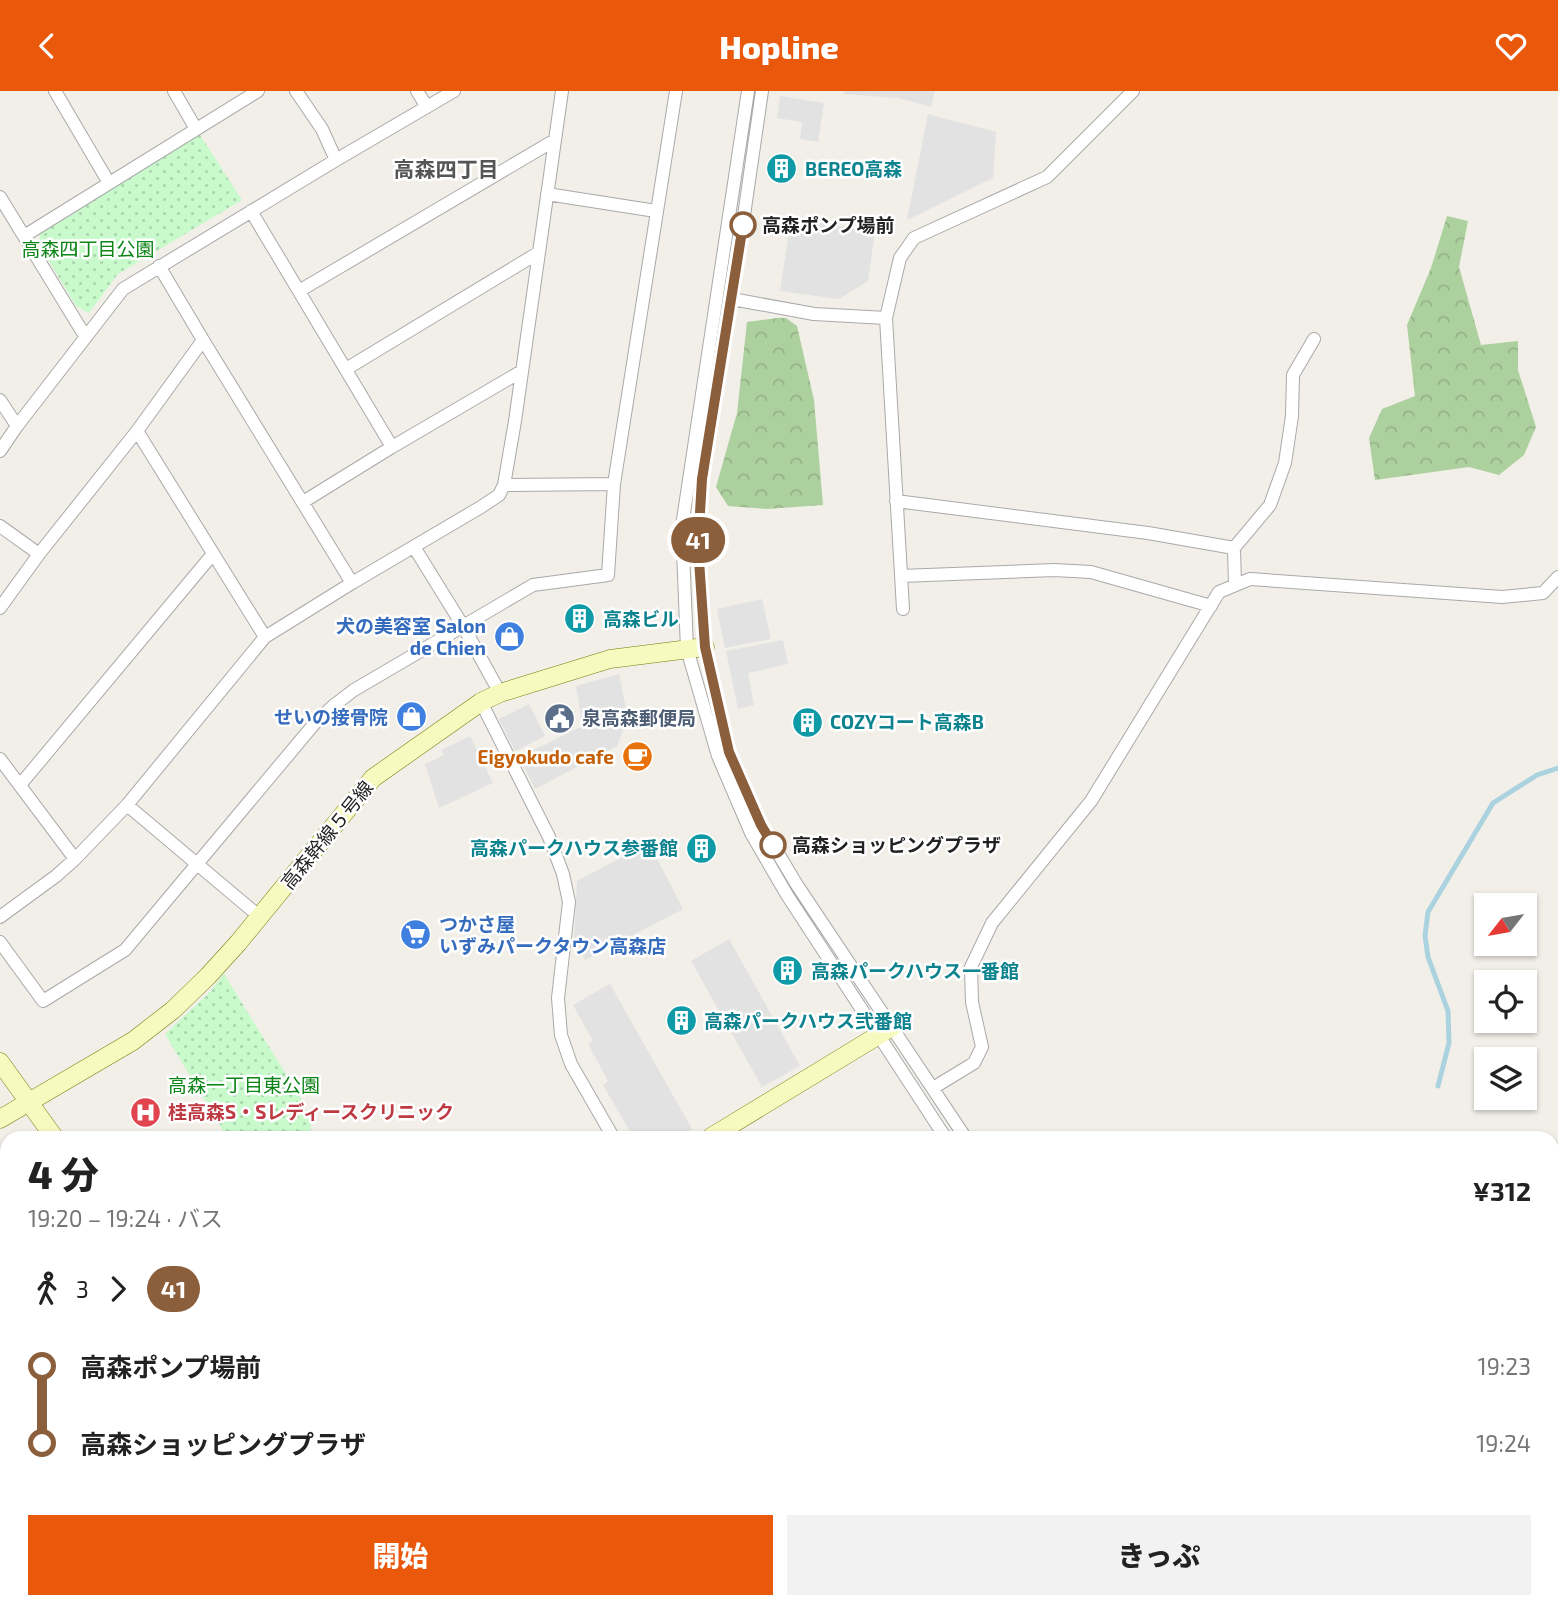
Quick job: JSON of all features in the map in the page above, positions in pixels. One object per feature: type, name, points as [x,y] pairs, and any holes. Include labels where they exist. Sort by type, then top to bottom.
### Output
[{"type":"street","points":[[55,91],[109,183]]},
{"type":"street","points":[[174,91],[196,129]]},
{"type":"street","points":[[24,236],[258,91]]},
{"type":"street","points":[[296,91],[322,128],[336,160]]},
{"type":"street","points":[[417,91],[427,107]]},
{"type":"street","points":[[0,451],[123,289],[454,91]]},
{"type":"street","points":[[0,917],[56,876],[127,805],[265,637],[499,495],[504,485],[522,371],[562,91]]},
{"type":"street","points":[[0,942],[43,1001],[125,950],[315,723],[355,689],[533,585],[608,575],[614,484],[676,91]]},
{"type":"street","points":[[748,91],[682,526],[696,648],[718,756],[751,833],[787,895],[886,1031],[933,1088],[961,1131]]},
{"type":"street","points":[[762,91],[701,493],[696,648],[729,752],[761,825],[886,1031],[942,1131]]},
{"type":"street","points":[[903,609],[886,318],[900,258],[914,238],[1047,177],[1133,91]]},
{"type":"street","points":[[299,291],[555,140]]},
{"type":"street","points":[[547,194],[656,211]]},
{"type":"street","points":[[0,197],[85,336]]},
{"type":"street","points":[[251,211],[392,447]]},
{"type":"street","points":[[346,369],[538,253]]},
{"type":"street","points":[[159,266],[352,583]]},
{"type":"street","points":[[732,299],[814,314],[886,318]]},
{"type":"street","points":[[1235,585],[1234,548],[1270,505],[1286,463],[1292,416],[1293,375],[1314,339]]},
{"type":"street","points":[[0,608],[39,554],[137,431],[203,340]]},
{"type":"street","points":[[303,502],[522,371]]},
{"type":"street","points":[[0,400],[17,426]]},
{"type":"street","points":[[137,431],[265,637]]},
{"type":"street","points":[[504,485],[614,484]]},
{"type":"street","points":[[896,501],[1148,533],[1234,548]]},
{"type":"street","points":[[0,526],[39,554]]},
{"type":"street","points":[[414,547],[463,626],[500,693]]},
{"type":"street","points":[[20,785],[212,555]]},
{"type":"street","points":[[901,576],[1091,572],[1211,606]]},
{"type":"street","points":[[933,1088],[974,1063],[982,1047],[972,1002],[971,968],[992,923],[1091,801],[1219,592],[1250,579],[1502,597],[1543,593],[1558,577]]},
{"type":"street","name":"高森幹線５号線","points":[[0,1119],[133,1041],[173,1010],[208,976],[260,917],[373,778],[481,702],[500,693],[610,659],[696,648]]},
{"type":"street","points":[[481,702],[549,837],[563,874],[569,902],[558,998],[561,1035],[571,1064],[610,1131]]},
{"type":"street","points":[[0,759],[75,859]]},
{"type":"street","points":[[127,805],[260,917]]},
{"type":"street","points":[[721,1131],[886,1031]]},
{"type":"street","points":[[0,1062],[50,1131]]},
{"type":"green space","name":"高森四丁目公園","points":[[200,135],[242,200],[118,274],[89,313],[76,306],[39,244],[40,232]]},
{"type":"green space","points":[[1447,216],[1468,221],[1459,267],[1481,345],[1518,341],[1518,370],[1536,427],[1524,455],[1499,475],[1469,467],[1375,480],[1369,438],[1382,409],[1415,396],[1407,325],[1431,268]]},
{"type":"green space","points":[[786,318],[797,326],[814,400],[823,505],[767,509],[728,506],[716,487],[737,413],[747,322]]},
{"type":"green space","name":"高森一丁目東公園","points":[[224,974],[302,1100],[310,1131],[223,1131],[165,1034],[207,995]]},
{"type":"shaded area","points":[[845,91],[935,91],[931,107],[899,98],[844,94]]},
{"type":"shaded area","points":[[780,96],[824,103],[818,142],[800,139],[802,122],[777,118]]},
{"type":"shaded area","points":[[928,114],[996,132],[993,178],[907,220]]},
{"type":"shaded area","points":[[791,219],[875,231],[868,281],[839,299],[780,291]]},
{"type":"shaded area","points":[[762,599],[771,639],[725,648],[717,609]]},
{"type":"shaded area","points":[[783,640],[788,664],[748,673],[754,705],[738,709],[726,651]]},
{"type":"shaded area","points":[[619,674],[628,718],[617,746],[535,789],[519,757],[583,726],[576,686]]},
{"type":"shaded area","points":[[529,704],[545,736],[515,751],[499,719]]},
{"type":"shaded area","points":[[470,736],[493,783],[439,808],[425,764],[444,755],[441,750]]},
{"type":"shaded area","points":[[649,843],[683,909],[585,960],[574,939],[577,881]]},
{"type":"shaded area","points":[[729,939],[800,1066],[762,1087],[691,961]]},
{"type":"shaded area","points":[[610,984],[692,1129],[630,1131],[603,1085],[608,1081],[588,1044],[593,1041],[573,1005]]},
{"type":"waterway","points":[[1438,1086],[1449,1043],[1448,1011],[1428,957],[1425,936],[1428,912],[1493,803],[1537,775],[1558,768]]},
{"type":"bus line","name":"41","points":[[743,225],[702,479],[698,546],[705,647],[729,752],[761,825],[773,845]]},
{"type":"place","name":"BEREO高森","points":[[782,169]]},
{"type":"place","name":"高森ポンプ場前","points":[[743,225]]},
{"type":"place","name":"高森ビル","points":[[580,619]]},
{"type":"place","name":"犬の美容室 Salon de Chien","points":[[509,637]]},
{"type":"place","name":"せいの接骨院","points":[[411,717]]},
{"type":"place","name":"泉高森郵便局","points":[[559,718]]},
{"type":"place","name":"COZYコート高森B","points":[[807,722]]},
{"type":"place","name":"Eigyokudo cafe","points":[[637,757]]},
{"type":"place","name":"高森ショッピングプラザ","points":[[773,845]]},
{"type":"place","name":"高森パークハウス参番館","points":[[701,848]]},
{"type":"place","name":"つかさ屋 いずみパークタウン高森店","points":[[416,935]]},
{"type":"place","name":"高森パークハウス一番館","points":[[788,971]]},
{"type":"place","name":"高森パークハウス弐番館","points":[[681,1021]]},
{"type":"place","name":"桂高森S・Sレディースクリニック","points":[[145,1112]]},
{"type":"district","name":"高森四丁目","points":[[446,170]]}]
